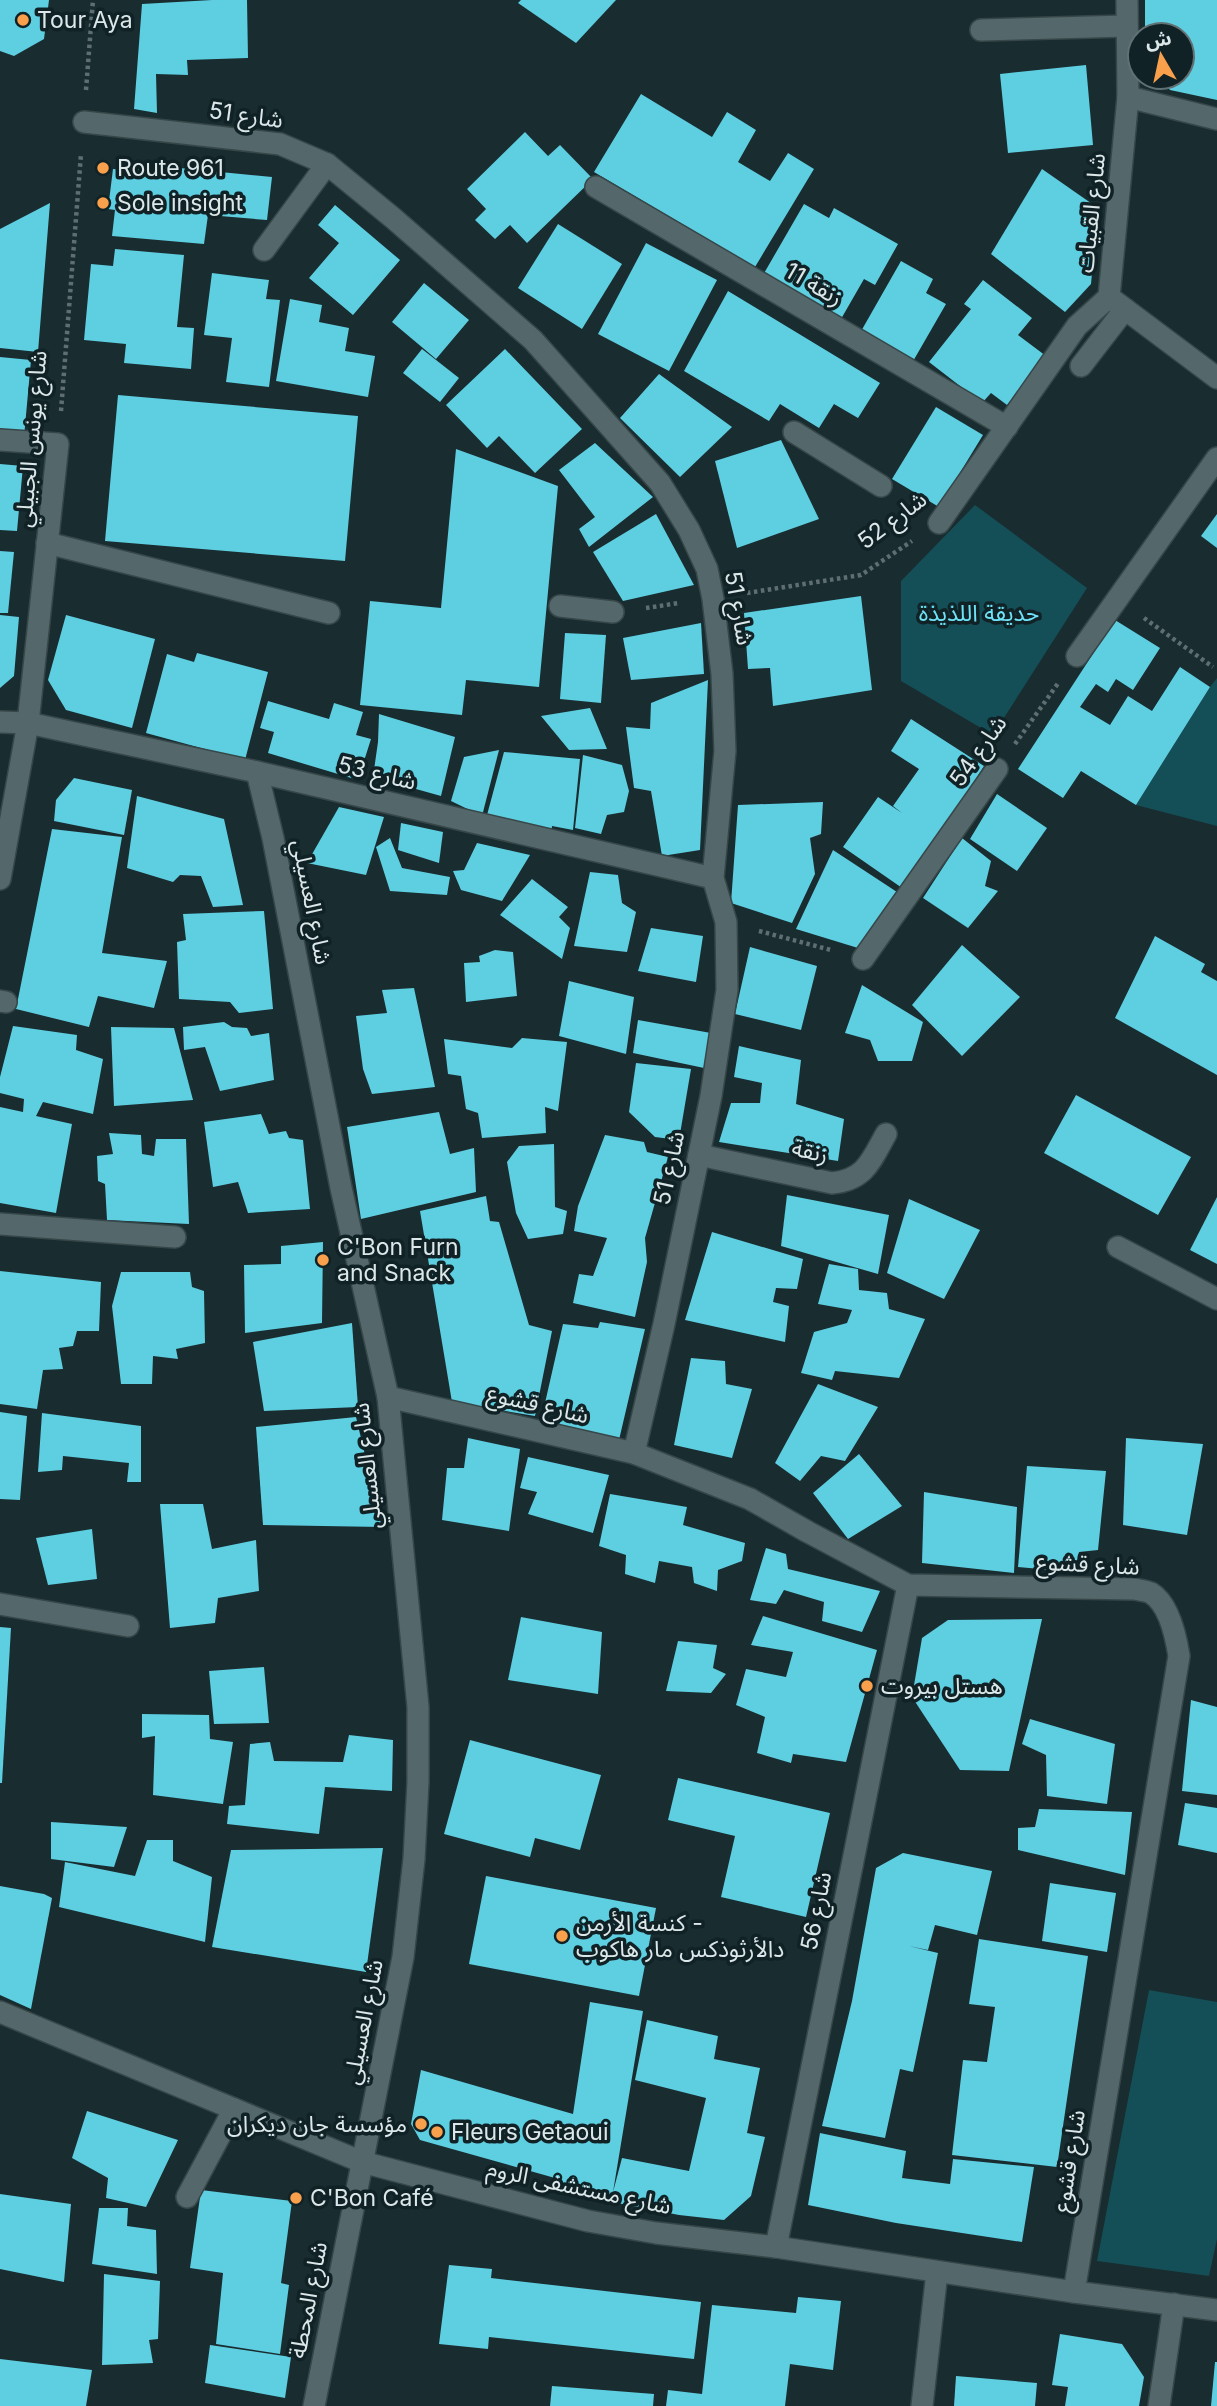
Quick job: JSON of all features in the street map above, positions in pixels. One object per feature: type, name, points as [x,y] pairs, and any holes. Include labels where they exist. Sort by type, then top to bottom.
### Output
[{"type":"street","name":"شارع القبيات","points":[[1127,0],[1127,21]]},
{"type":"street","points":[[981,30],[1126,26]]},
{"type":"street","name":"شارع القبيات","points":[[1117,303],[1128,91]]},
{"type":"street","points":[[1128,97],[1217,119]]},
{"type":"street","name":"شارع 51","points":[[84,122],[280,144],[327,164],[533,340],[660,483],[689,530],[707,569],[723,674],[725,724],[720,820],[713,878],[726,922],[727,990],[711,1096],[664,1324],[634,1453]]},
{"type":"street","points":[[264,250],[327,164]]},
{"type":"street","name":"زنقة 11","points":[[596,187],[1007,427]]},
{"type":"street","points":[[1081,366],[1117,303],[1217,378]]},
{"type":"street","name":"شارع 52","points":[[939,523],[1077,326],[1117,303]]},
{"type":"street","points":[[794,432],[881,486]]},
{"type":"street","points":[[0,440],[58,444]]},
{"type":"street","name":"شارع يونس الجبيلي","points":[[0,879],[4,839],[28,723],[58,444]]},
{"type":"street","points":[[1077,656],[1217,458]]},
{"type":"street","points":[[47,543],[329,613]]},
{"type":"street","points":[[560,607],[614,612]]},
{"type":"street","name":"شارع 53","points":[[0,722],[28,723],[257,772],[713,878]]},
{"type":"street","name":"شارع 54","points":[[863,959],[997,769]]},
{"type":"street","name":"شارع العسيلي","points":[[257,772],[273,838],[341,1188],[388,1397],[418,1707],[414,1858],[403,1957],[362,2162]]},
{"type":"street","name":"زنقة","points":[[699,1154],[831,1183],[846,1182],[865,1169],[886,1134]]},
{"type":"street","points":[[0,1224],[175,1237]]},
{"type":"street","points":[[1118,1247],[1217,1299]]},
{"type":"street","name":"شارع قشوع","points":[[388,1397],[634,1453],[750,1499],[908,1585],[1134,1589],[1151,1593],[1163,1607],[1174,1629],[1179,1656],[1074,2291]]},
{"type":"street","name":"شارع 56","points":[[776,2247],[908,1585]]},
{"type":"street","points":[[0,1604],[128,1626]]},
{"type":"street","name":"شارع مستشفى الروم","points":[[0,2012],[362,2162],[588,2221],[656,2233],[776,2247],[1217,2310]]},
{"type":"street","points":[[187,2197],[234,2109]]},
{"type":"street","name":"شارع المحطة","points":[[314,2406],[362,2162]]},
{"type":"street","points":[[922,2406],[937,2272]]},
{"type":"street","points":[[1159,2406],[1174,2304]]},
{"type":"path","name":"شارع يونس الجبيلي","points":[[58,444],[93,0]]},
{"type":"path","name":"شارع 52","points":[[614,612],[862,575],[939,523]]},
{"type":"path","points":[[1118,600],[1213,667]]},
{"type":"path","name":"شارع 54","points":[[997,769],[1077,656]]},
{"type":"path","points":[[726,922],[863,959]]},
{"type":"green space","name":"حديقة اللذيذة","points":[[975,505],[1087,588],[993,735],[901,681],[901,581]]},
{"type":"green space","points":[[1217,678],[1217,826],[1136,805],[1210,687]]},
{"type":"green space","points":[[1149,1990],[1217,2002],[1217,2239],[1209,2276],[1097,2261]]},
{"type":"building","name":"Tour Aya","points":[[0,0],[49,0],[44,39],[14,56],[0,51]]},
{"type":"building","points":[[247,0],[248,58],[187,60],[188,75],[156,74],[157,113],[134,109],[142,4]]},
{"type":"building","points":[[521,0],[616,0],[576,43],[518,3]]},
{"type":"building","points":[[1145,0],[1217,0],[1217,100],[1175,91],[1196,91],[1196,21],[1145,21]]},
{"type":"building","points":[[1086,65],[1093,145],[1008,153],[1000,74]]},
{"type":"building","points":[[641,94],[712,137],[727,112],[756,130],[738,162],[770,181],[788,153],[814,169],[755,267],[594,172]]},
{"type":"building","points":[[525,132],[548,156],[560,145],[593,179],[527,243],[510,225],[495,239],[475,220],[486,209],[467,189]]},
{"type":"building","points":[[139,164],[272,177],[267,220],[208,215],[204,244],[112,236],[115,210],[108,209],[113,169],[138,171]]},
{"type":"building","points":[[1042,169],[1098,208],[1091,284],[1065,312],[991,254]]},
{"type":"building","points":[[50,203],[38,352],[0,348],[0,229]]},
{"type":"building","points":[[804,204],[829,218],[834,208],[898,244],[875,285],[864,279],[841,319],[763,275]]},
{"type":"building","points":[[335,205],[400,260],[353,315],[309,278],[339,243],[318,225]]},
{"type":"building","points":[[558,224],[622,264],[582,329],[518,288]]},
{"type":"building","points":[[646,243],[717,280],[669,371],[598,334]]},
{"type":"building","points":[[115,249],[184,255],[177,327],[194,328],[191,369],[124,363],[126,344],[84,340],[91,264],[113,266]]},
{"type":"building","points":[[901,261],[933,279],[926,293],[946,304],[912,363],[860,333]]},
{"type":"building","points":[[212,273],[269,280],[266,299],[280,300],[269,387],[226,382],[232,338],[204,335]]},
{"type":"building","points":[[983,280],[1032,318],[1018,335],[1046,356],[1007,405],[991,393],[982,403],[929,362],[971,309],[964,304]]},
{"type":"building","points":[[424,283],[469,320],[436,359],[392,322]]},
{"type":"building","points":[[728,291],[880,383],[858,418],[834,404],[819,428],[780,404],[769,421],[684,371]]},
{"type":"building","points":[[290,299],[322,305],[319,322],[349,328],[345,351],[375,356],[368,397],[276,381]]},
{"type":"building","points":[[422,349],[459,378],[440,402],[403,373]]},
{"type":"building","points":[[505,349],[582,429],[535,473],[499,436],[487,448],[446,405]]},
{"type":"building","points":[[0,357],[31,360],[24,437],[0,435]]},
{"type":"building","points":[[659,374],[732,427],[680,477],[620,418]]},
{"type":"building","points":[[118,395],[358,416],[345,561],[105,541]]},
{"type":"building","points":[[936,407],[983,435],[939,507],[892,479]]},
{"type":"building","points":[[781,440],[819,519],[737,548],[715,461]]},
{"type":"building","points":[[595,443],[653,497],[589,547],[579,529],[595,517],[559,470]]},
{"type":"building","points":[[456,449],[558,486],[539,687],[466,680],[462,715],[360,705],[370,601],[441,608]]},
{"type":"building","points":[[0,464],[23,466],[17,531],[0,530]]},
{"type":"building","points":[[656,514],[694,585],[623,601],[593,552]]},
{"type":"building","points":[[1217,514],[1217,548],[1201,536]]},
{"type":"building","points":[[0,551],[14,552],[8,613],[0,613]]},
{"type":"building","points":[[861,596],[872,690],[773,706],[770,668],[748,669],[744,613]]},
{"type":"building","points":[[0,615],[19,617],[14,676],[0,688]]},
{"type":"building","points":[[66,615],[155,639],[132,728],[66,710],[48,680]]},
{"type":"building","points":[[1115,620],[1160,648],[1133,690],[1116,679],[1108,692],[1096,684],[1080,707],[1110,725],[1128,696],[1152,711],[1180,667],[1210,687],[1136,805],[1081,771],[1063,798],[1018,769]]},
{"type":"building","points":[[701,623],[704,674],[631,680],[623,638]]},
{"type":"building","points":[[565,633],[606,635],[601,703],[560,699]]},
{"type":"building","points":[[197,653],[268,672],[245,760],[146,733],[167,654],[194,662]]},
{"type":"building","points":[[708,680],[700,850],[662,856],[651,791],[634,788],[626,727],[650,729],[651,703]]},
{"type":"building","points":[[268,701],[329,719],[334,703],[363,712],[356,735],[371,739],[358,780],[268,753],[274,732],[260,728]]},
{"type":"building","points":[[590,708],[607,749],[569,750],[541,716]]},
{"type":"building","points":[[379,714],[455,737],[441,796],[373,777]]},
{"type":"building","points":[[911,719],[984,766],[905,890],[843,847],[878,797],[902,813],[893,806],[919,769],[891,751]]},
{"type":"building","points":[[499,750],[482,816],[451,801],[464,757]]},
{"type":"building","points":[[504,752],[580,759],[573,830],[552,826],[551,836],[487,815]]},
{"type":"building","points":[[583,755],[622,765],[629,791],[624,812],[607,815],[601,834],[575,828]]},
{"type":"building","points":[[74,778],[132,790],[124,835],[54,821],[56,800]]},
{"type":"building","points":[[997,794],[1047,828],[1017,871],[970,839]]},
{"type":"building","points":[[137,796],[224,819],[243,905],[213,907],[201,876],[180,875],[173,882],[127,868]]},
{"type":"building","points":[[823,802],[821,834],[810,838],[815,874],[792,923],[731,903],[738,805]]},
{"type":"building","points":[[339,807],[384,817],[366,875],[307,863]]},
{"type":"building","points":[[401,823],[443,832],[439,863],[398,850]]},
{"type":"building","points":[[52,829],[122,837],[102,953],[167,961],[154,1008],[98,996],[89,1027],[16,1009]]},
{"type":"building","points":[[390,838],[402,868],[450,877],[447,895],[390,891],[376,847]]},
{"type":"building","points":[[962,838],[991,861],[985,886],[998,891],[968,928],[923,898]]},
{"type":"building","points":[[477,843],[530,855],[502,901],[461,890],[453,871],[464,870]]},
{"type":"building","points":[[833,850],[897,892],[858,948],[796,929]]},
{"type":"building","points":[[590,872],[618,875],[622,903],[636,912],[627,952],[574,946]]},
{"type":"building","points":[[532,879],[568,907],[559,917],[570,928],[562,959],[500,915]]},
{"type":"building","points":[[264,911],[273,1009],[239,1013],[230,1002],[179,999],[177,942],[186,940],[183,914]]},
{"type":"building","points":[[651,928],[703,936],[696,982],[638,971]]},
{"type":"building","points":[[1155,936],[1205,964],[1201,972],[1217,981],[1217,1075],[1115,1018]]},
{"type":"building","points":[[962,945],[1020,997],[962,1056],[912,1005]]},
{"type":"building","points":[[750,947],[817,966],[801,1030],[735,1014]]},
{"type":"building","points":[[495,950],[513,952],[517,996],[466,1002],[464,963],[480,962],[479,956]]},
{"type":"building","points":[[569,981],[634,997],[626,1054],[559,1036]]},
{"type":"building","points":[[862,985],[923,1022],[912,1061],[878,1061],[870,1040],[845,1033]]},
{"type":"building","points":[[414,988],[435,1087],[372,1094],[363,1069],[356,1016],[387,1013],[382,990]]},
{"type":"building","points":[[638,1020],[711,1033],[704,1068],[633,1053]]},
{"type":"building","points":[[224,1022],[232,1027],[247,1028],[251,1036],[269,1033],[274,1080],[220,1091],[205,1047],[184,1050],[183,1027]]},
{"type":"building","points":[[13,1026],[77,1035],[76,1050],[103,1059],[93,1114],[43,1102],[36,1116],[72,1124],[56,1213],[0,1203],[0,1107],[23,1112],[24,1099],[0,1093],[0,1077]]},
{"type":"building","points":[[111,1027],[174,1028],[193,1100],[114,1106]]},
{"type":"building","points":[[522,1038],[567,1042],[558,1111],[545,1107],[546,1133],[482,1138],[478,1113],[466,1109],[461,1076],[448,1074],[444,1039],[512,1048]]},
{"type":"building","points":[[739,1046],[801,1060],[796,1104],[844,1119],[838,1161],[719,1142],[731,1103],[760,1103],[762,1083],[734,1077]]},
{"type":"building","points":[[636,1063],[691,1069],[679,1140],[655,1137],[629,1112]]},
{"type":"building","points":[[1076,1095],[1191,1157],[1158,1215],[1044,1153]]},
{"type":"building","points":[[439,1112],[450,1154],[474,1148],[476,1192],[361,1219],[347,1127]]},
{"type":"building","points":[[261,1114],[269,1134],[286,1131],[289,1138],[303,1140],[310,1209],[248,1213],[238,1182],[213,1187],[204,1122]]},
{"type":"building","points":[[109,1133],[141,1135],[142,1154],[154,1156],[156,1139],[186,1139],[189,1224],[107,1220],[105,1184],[98,1181],[97,1156],[113,1154]]},
{"type":"building","points":[[605,1135],[644,1142],[647,1152],[668,1157],[645,1238],[647,1262],[635,1317],[573,1303],[579,1274],[593,1276],[607,1238],[574,1231],[578,1206]]},
{"type":"building","points":[[554,1144],[555,1207],[567,1211],[563,1234],[528,1239],[516,1213],[507,1162],[519,1146]]},
{"type":"building","points":[[787,1195],[889,1215],[878,1274],[781,1246]]},
{"type":"building","points":[[486,1196],[490,1221],[499,1222],[529,1325],[552,1331],[535,1416],[452,1402],[420,1211]]},
{"type":"building","points":[[1217,1197],[1217,1264],[1190,1250]]},
{"type":"building","points":[[909,1199],[980,1230],[944,1299],[887,1273]]},
{"type":"building","points":[[712,1232],[803,1259],[797,1289],[776,1288],[773,1302],[789,1306],[785,1342],[685,1320]]},
{"type":"building","points":[[323,1242],[322,1323],[245,1333],[244,1265],[281,1264],[281,1246]]},
{"type":"building","points":[[829,1264],[858,1269],[859,1290],[887,1293],[889,1309],[925,1319],[899,1378],[835,1371],[832,1380],[801,1373],[814,1332],[847,1323],[852,1310],[818,1304]]},
{"type":"building","points":[[0,1271],[101,1282],[99,1331],[77,1331],[73,1346],[59,1348],[63,1369],[43,1370],[37,1409],[0,1404]]},
{"type":"building","points":[[121,1272],[190,1272],[192,1287],[204,1291],[205,1343],[176,1349],[178,1359],[153,1356],[152,1384],[121,1384],[112,1306]]},
{"type":"building","points":[[600,1322],[645,1329],[619,1440],[559,1429],[561,1409],[545,1403],[563,1324],[598,1328]]},
{"type":"building","points":[[352,1323],[358,1407],[264,1411],[253,1342]]},
{"type":"building","points":[[691,1358],[725,1361],[726,1384],[752,1389],[732,1458],[674,1445]]},
{"type":"building","points":[[818,1384],[878,1407],[845,1461],[821,1456],[800,1481],[775,1463]]},
{"type":"building","points":[[0,1412],[27,1416],[20,1500],[0,1499]]},
{"type":"building","points":[[42,1413],[141,1426],[141,1482],[127,1482],[129,1463],[63,1456],[62,1470],[38,1472]]},
{"type":"building","points":[[356,1417],[382,1527],[263,1525],[256,1427]]},
{"type":"building","points":[[468,1438],[520,1449],[509,1531],[442,1520],[447,1468],[464,1468]]},
{"type":"building","points":[[1126,1438],[1203,1444],[1187,1535],[1123,1525]]},
{"type":"building","points":[[859,1454],[902,1506],[848,1539],[813,1493]]},
{"type":"building","points":[[528,1457],[609,1475],[593,1533],[528,1514],[537,1492],[520,1488]]},
{"type":"building","points":[[1027,1466],[1106,1471],[1098,1550],[1079,1552],[1074,1572],[1018,1567]]},
{"type":"building","points":[[924,1492],[1017,1507],[1014,1573],[922,1563]]},
{"type":"building","points":[[610,1494],[687,1507],[683,1525],[745,1543],[742,1561],[718,1570],[717,1591],[694,1583],[692,1567],[659,1561],[655,1583],[625,1574],[626,1555],[599,1546]]},
{"type":"building","points":[[160,1504],[203,1504],[212,1549],[256,1540],[259,1591],[218,1598],[215,1623],[170,1628]]},
{"type":"building","points":[[92,1529],[97,1579],[48,1585],[36,1538]]},
{"type":"building","points":[[766,1548],[786,1554],[788,1569],[880,1591],[862,1632],[822,1621],[824,1602],[784,1590],[776,1604],[750,1600]]},
{"type":"building","points":[[763,1616],[877,1650],[846,1762],[793,1754],[791,1763],[757,1753],[765,1717],[736,1705],[746,1669],[786,1677],[793,1652],[751,1645]]},
{"type":"building","points":[[521,1617],[602,1632],[598,1694],[508,1680]]},
{"type":"building","points":[[1042,1619],[1009,1771],[960,1770],[912,1697],[922,1638],[948,1620]]},
{"type":"building","points":[[0,1627],[11,1628],[2,1783],[0,1783]]},
{"type":"building","points":[[678,1641],[717,1645],[713,1668],[726,1674],[711,1693],[666,1691]]},
{"type":"building","points":[[264,1667],[269,1723],[214,1724],[209,1671]]},
{"type":"building","points":[[1191,1700],[1217,1707],[1217,1795],[1182,1791]]},
{"type":"building","points":[[142,1714],[209,1715],[210,1739],[233,1742],[223,1804],[153,1795],[155,1736],[142,1738]]},
{"type":"building","points":[[1030,1719],[1115,1744],[1107,1804],[1047,1796],[1046,1755],[1022,1744]]},
{"type":"building","points":[[349,1735],[393,1740],[392,1791],[325,1787],[319,1834],[227,1824],[229,1806],[245,1805],[250,1744],[270,1742],[274,1761],[343,1762]]},
{"type":"building","points":[[470,1740],[601,1775],[580,1850],[535,1838],[530,1857],[444,1834]]},
{"type":"building","points":[[678,1778],[830,1813],[806,1917],[721,1897],[735,1836],[668,1820]]},
{"type":"building","points":[[1185,1803],[1217,1808],[1217,1853],[1178,1845]]},
{"type":"building","points":[[1039,1809],[1132,1812],[1125,1875],[1018,1850],[1018,1828],[1035,1827]]},
{"type":"building","points":[[51,1822],[127,1827],[114,1867],[51,1859]]},
{"type":"building","points":[[147,1840],[173,1840],[173,1861],[212,1877],[205,1942],[59,1907],[65,1862],[135,1876]]},
{"type":"building","points":[[383,1848],[366,1972],[212,1947],[231,1850]]},
{"type":"building","points":[[903,1853],[992,1871],[977,1935],[935,1925],[928,1950],[909,1946],[938,1953],[913,2072],[900,2069],[885,2138],[822,2126],[852,2001],[876,1868]]},
{"type":"building","name":"كنسة الأرمن - دالأرثوذكس مار هاكوب","points":[[486,1876],[656,1908],[639,1996],[469,1964]]},
{"type":"building","points":[[1050,1883],[1116,1893],[1107,1952],[1042,1941]]},
{"type":"building","points":[[0,1886],[52,1898],[31,2009],[0,1995]]},
{"type":"building","points":[[979,1939],[1088,1956],[1057,2167],[952,2155],[963,2060],[987,2062],[995,2007],[969,2004]]},
{"type":"building","points":[[590,2002],[643,2011],[613,2192],[622,2158],[689,2171],[706,2098],[635,2080],[647,2020],[718,2036],[714,2059],[760,2068],[747,2133],[765,2137],[751,2196],[724,2220],[679,2215],[612,2202],[561,2187],[562,2180],[420,2140],[411,2124],[421,2070],[573,2114]]},
{"type":"building","points":[[87,2111],[178,2140],[146,2207],[106,2198],[108,2178],[72,2158]]},
{"type":"building","points":[[820,2133],[906,2151],[902,2178],[950,2184],[953,2159],[1034,2167],[1022,2242],[896,2223],[808,2205]]},
{"type":"building","points":[[201,2190],[292,2201],[281,2283],[289,2285],[280,2354],[216,2344],[223,2273],[190,2268]]},
{"type":"building","points":[[0,2194],[71,2204],[64,2282],[0,2269]]},
{"type":"building","points":[[99,2208],[128,2208],[127,2226],[156,2230],[157,2274],[92,2264]]},
{"type":"building","points":[[449,2265],[492,2269],[491,2278],[701,2302],[694,2359],[489,2337],[488,2349],[439,2344]]},
{"type":"building","points":[[104,2274],[160,2281],[158,2339],[149,2340],[153,2363],[102,2365]]},
{"type":"building","points":[[798,2297],[841,2301],[833,2370],[790,2364],[785,2406],[666,2406],[668,2390],[702,2394],[712,2305],[796,2313]]},
{"type":"building","points":[[1060,2334],[1122,2344],[1144,2377],[1139,2406],[1065,2406],[1068,2387],[1052,2385]]},
{"type":"building","points":[[210,2345],[291,2357],[285,2398],[205,2383]]},
{"type":"building","points":[[0,2359],[92,2370],[86,2406],[0,2406]]},
{"type":"building","points":[[1215,2362],[1217,2406],[1211,2406]]},
{"type":"building","points":[[956,2376],[1037,2383],[1035,2406],[954,2406]]},
{"type":"building","points":[[552,2386],[654,2394],[653,2406],[550,2406]]},
{"type":"place","name":"Tour Aya","points":[[23,20]]},
{"type":"place","name":"Route 961","points":[[103,168]]},
{"type":"place","name":"Sole insight","points":[[103,203]]},
{"type":"place","name":"C'Bon Furn and Snack","points":[[323,1260]]},
{"type":"place","name":"هستل بيروت","points":[[867,1686]]},
{"type":"place","name":"كنسة الأرمن - دالأرثوذكس مار هاكوب","points":[[562,1936]]},
{"type":"place","name":"مؤسسة جان ديكران","points":[[421,2124]]},
{"type":"place","name":"Fleurs Getaoui","points":[[437,2132]]},
{"type":"place","name":"C'Bon Café","points":[[296,2198]]}]
